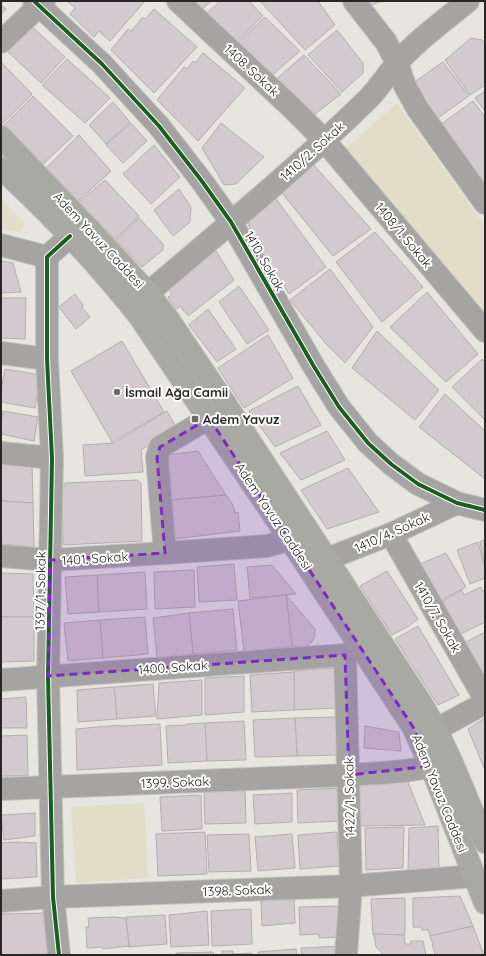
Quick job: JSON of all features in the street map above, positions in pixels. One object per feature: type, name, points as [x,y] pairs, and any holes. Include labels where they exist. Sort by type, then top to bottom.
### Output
[{"type":"main road","name":"Adem Yavuz Caddesi","points":[[1,137],[60,197],[148,293],[168,319],[381,641],[437,729],[485,842]]},
{"type":"main road","name":"Adem Yavuz Caddesi","points":[[1,168],[70,236],[117,288],[140,317],[289,538],[352,649],[413,727],[431,766],[485,903]]},
{"type":"street","name":"1408. Sokak","points":[[178,1],[324,140]]},
{"type":"street","points":[[354,1],[386,42],[397,63],[405,86],[417,108],[485,203]]},
{"type":"street","name":"1410/2. Sokak","points":[[148,293],[298,164],[368,99],[397,63],[418,42],[468,1]]},
{"type":"street","points":[[1,42],[39,2]]},
{"type":"street","name":"1410. Sokak","points":[[39,2],[102,64],[159,126],[201,180],[231,222],[313,365],[339,407],[368,443],[391,464],[418,484],[457,503],[485,510]]},
{"type":"street","name":"1408/1. Sokak","points":[[324,140],[485,331]]},
{"type":"street","points":[[1,245],[47,257],[70,236]]},
{"type":"street","name":"1397/1. Sokak","points":[[47,257],[47,358],[52,458],[48,676],[53,897],[59,955]]},
{"type":"street","points":[[1,354],[47,358]]},
{"type":"street","points":[[165,553],[157,457],[160,447],[209,418]]},
{"type":"street","points":[[1,453],[52,458]]},
{"type":"street","name":"1410/4. Sokak","points":[[327,559],[391,534],[457,503]]},
{"type":"street","name":"1410/7. Sokak","points":[[391,534],[485,699]]},
{"type":"street","name":"1401. Sokak","points":[[1,556],[50,560],[165,553],[267,546],[289,538]]},
{"type":"street","name":"1400. Sokak","points":[[1,680],[352,649]]},
{"type":"street","name":"1422/1. Sokak","points":[[346,955],[351,886],[349,775],[352,649]]},
{"type":"street","points":[[437,729],[485,703]]},
{"type":"street","name":"1399. Sokak","points":[[1,788],[349,775],[415,770],[431,766]]},
{"type":"street","name":"1398. Sokak","points":[[1,901],[53,897],[351,886],[474,876]]},
{"type":"highlighted area","points":[[209,418],[413,727],[431,766],[349,775],[345,655],[48,676],[50,560],[165,553],[157,457],[160,447]]},
{"type":"shaded area","points":[[397,103],[485,226],[485,317],[345,149]]},
{"type":"shaded area","points":[[1,199],[25,224],[22,230],[18,232],[1,229]]},
{"type":"shaded area","points":[[144,803],[148,878],[76,883],[71,807]]},
{"type":"building","points":[[67,1],[145,1],[110,41],[99,31],[94,37],[70,14],[75,8]]},
{"type":"building","points":[[189,1],[212,1],[199,11]]},
{"type":"building","points":[[220,1],[249,1],[263,16],[235,43],[206,14]]},
{"type":"building","points":[[260,1],[318,1],[335,25],[305,50]]},
{"type":"building","points":[[365,1],[382,1],[369,6]]},
{"type":"building","points":[[1,5],[6,9],[1,14]]},
{"type":"building","points":[[154,9],[197,47],[154,93],[111,50],[128,29],[131,31],[143,17],[145,19]]},
{"type":"building","points":[[265,17],[300,51],[270,77],[236,44]]},
{"type":"building","points":[[27,22],[65,57],[41,83],[4,48]]},
{"type":"building","points":[[337,30],[363,63],[363,73],[342,92],[308,55]]},
{"type":"building","points":[[471,38],[482,40],[485,44],[485,85],[470,95],[445,60]]},
{"type":"building","points":[[203,53],[245,88],[198,141],[157,100],[184,67],[187,69],[193,61],[195,63]]},
{"type":"building","points":[[304,55],[341,94],[315,114],[275,80]]},
{"type":"building","points":[[67,59],[110,98],[85,123],[42,85]]},
{"type":"building","points":[[1,62],[32,94],[2,124],[1,123]]},
{"type":"building","points":[[443,62],[469,96],[435,120],[410,85]]},
{"type":"building","points":[[485,91],[485,111],[475,98]]},
{"type":"building","points":[[33,96],[73,136],[42,165],[3,126]]},
{"type":"building","points":[[473,101],[485,117],[485,192],[437,127]]},
{"type":"building","points":[[113,102],[130,122],[106,144],[89,125]]},
{"type":"building","points":[[131,123],[147,141],[123,163],[106,145]]},
{"type":"building","points":[[221,123],[264,157],[236,184],[224,185],[202,148]]},
{"type":"building","points":[[79,135],[111,171],[78,201],[46,168]]},
{"type":"building","points":[[154,145],[180,177],[151,204],[123,174]]},
{"type":"building","points":[[312,163],[371,229],[333,256],[282,193]]},
{"type":"building","points":[[105,180],[139,216],[115,239],[79,202]]},
{"type":"building","points":[[179,189],[191,207],[190,222],[173,236],[154,210]]},
{"type":"building","points":[[274,196],[326,267],[289,294],[250,233],[248,217]]},
{"type":"building","points":[[139,218],[163,244],[163,250],[142,267],[116,240]]},
{"type":"building","points":[[375,232],[423,287],[382,322],[336,262]]},
{"type":"building","points":[[216,251],[234,280],[188,316],[180,306],[176,309],[168,297],[172,294],[166,283],[202,252]]},
{"type":"building","points":[[1,261],[13,263],[21,292],[1,293]]},
{"type":"building","points":[[330,269],[373,327],[345,363],[327,345],[290,300]]},
{"type":"building","points":[[239,286],[269,330],[247,344],[219,302]]},
{"type":"building","points":[[427,292],[478,354],[446,382],[390,327]]},
{"type":"building","points":[[75,294],[83,305],[82,307],[90,317],[76,329],[59,307]]},
{"type":"building","points":[[1,298],[26,298],[25,339],[1,338]]},
{"type":"building","points":[[208,309],[236,349],[217,362],[189,325]]},
{"type":"building","points":[[377,331],[439,390],[415,420],[352,368]]},
{"type":"building","points":[[268,335],[293,378],[244,408],[218,368]]},
{"type":"building","name":"İsmail Ağa Camii","points":[[122,341],[164,412],[112,442],[71,371]]},
{"type":"building","points":[[482,359],[485,362],[485,420],[452,387]]},
{"type":"building","points":[[5,369],[41,375],[35,408],[1,402],[1,391]]},
{"type":"building","points":[[298,386],[321,425],[275,447],[249,411]]},
{"type":"building","points":[[445,394],[485,431],[485,479],[419,427]]},
{"type":"building","points":[[3,411],[38,417],[34,441],[1,434]]},
{"type":"building","points":[[167,411],[177,428],[141,450],[143,472],[85,476],[83,445],[114,443]]},
{"type":"building","points":[[327,431],[345,460],[301,480],[280,453]]},
{"type":"building","points":[[198,451],[226,495],[170,500],[166,455]]},
{"type":"building","points":[[1,463],[32,465],[33,503],[1,501]]},
{"type":"building","points":[[348,468],[379,512],[327,529],[301,490]]},
{"type":"building","points":[[138,480],[138,483],[141,483],[142,541],[63,545],[62,487],[65,487],[65,483]]},
{"type":"building","points":[[226,495],[233,505],[235,513],[238,512],[240,531],[174,539],[170,500]]},
{"type":"building","points":[[1,501],[33,503],[34,547],[1,544]]},
{"type":"building","points":[[485,539],[485,565],[480,542]]},
{"type":"building","points":[[478,542],[485,568],[485,578],[470,584],[457,550]]},
{"type":"building","points":[[446,553],[466,587],[441,600],[420,564]]},
{"type":"building","points":[[234,564],[237,600],[199,602],[197,567]]},
{"type":"building","points":[[272,565],[296,594],[250,598],[247,567]]},
{"type":"building","points":[[194,570],[195,607],[155,609],[154,572]]},
{"type":"building","points":[[387,571],[418,619],[409,626],[392,635],[360,586]]},
{"type":"building","points":[[145,572],[147,609],[99,612],[97,575]]},
{"type":"building","points":[[1,573],[33,574],[34,617],[1,617]]},
{"type":"building","points":[[97,575],[99,612],[68,614],[65,577]]},
{"type":"building","points":[[481,587],[485,594],[485,622],[461,634],[441,602],[462,590],[464,595]]},
{"type":"building","points":[[286,595],[315,629],[315,636],[312,642],[306,647],[292,646]]},
{"type":"building","points":[[286,595],[292,646],[244,652],[238,601]]},
{"type":"building","points":[[233,609],[237,650],[193,654],[189,613]]},
{"type":"building","points":[[189,613],[193,654],[157,658],[153,618]]},
{"type":"building","points":[[1,617],[34,617],[34,661],[1,662]]},
{"type":"building","points":[[145,617],[148,654],[103,658],[100,620]]},
{"type":"building","points":[[100,620],[103,658],[68,661],[64,623]]},
{"type":"building","points":[[418,626],[459,695],[438,705],[395,639]]},
{"type":"building","points":[[485,632],[485,679],[462,644]]},
{"type":"building","points":[[335,668],[337,708],[294,710],[294,671]]},
{"type":"building","points":[[294,672],[294,710],[252,712],[250,675]]},
{"type":"building","points":[[244,676],[244,712],[205,715],[205,678]]},
{"type":"building","points":[[202,680],[202,715],[157,719],[159,683]]},
{"type":"building","points":[[153,684],[156,716],[117,719],[114,687]]},
{"type":"building","points":[[114,687],[117,719],[78,722],[77,690]]},
{"type":"building","points":[[26,697],[27,728],[1,728],[1,699]]},
{"type":"building","points":[[337,717],[340,755],[297,756],[295,718]]},
{"type":"building","points":[[295,718],[297,756],[255,757],[253,720]]},
{"type":"building","points":[[485,718],[485,767],[484,768],[468,729]]},
{"type":"building","points":[[244,721],[246,760],[207,761],[205,723]]},
{"type":"building","points":[[205,723],[207,761],[168,763],[166,726]]},
{"type":"building","points":[[160,724],[162,765],[77,770],[76,729],[119,725]]},
{"type":"building","points":[[365,726],[399,732],[401,751],[364,748]]},
{"type":"building","points":[[27,735],[28,776],[1,776],[1,736]]},
{"type":"building","points":[[408,782],[425,825],[359,826],[358,784]]},
{"type":"building","points":[[342,788],[343,821],[298,823],[297,790]]},
{"type":"building","points":[[245,791],[246,823],[205,824],[204,792]]},
{"type":"building","points":[[292,793],[292,822],[255,824],[253,795]]},
{"type":"building","points":[[201,795],[202,829],[162,831],[160,797]]},
{"type":"building","points":[[35,813],[35,836],[4,840],[1,815]]},
{"type":"building","points":[[438,826],[439,871],[408,871],[409,828]]},
{"type":"building","points":[[404,827],[403,868],[366,870],[365,828]]},
{"type":"building","points":[[205,832],[207,874],[158,876],[156,834]]},
{"type":"building","points":[[337,832],[339,866],[300,869],[298,835]]},
{"type":"building","points":[[249,834],[251,871],[209,872],[207,835]]},
{"type":"building","points":[[292,834],[295,868],[258,871],[255,837]]},
{"type":"building","points":[[1,843],[36,843],[37,877],[1,879]]},
{"type":"building","points":[[460,896],[473,926],[430,936],[428,930],[422,930],[421,927],[413,927],[413,898]]},
{"type":"building","points":[[405,898],[405,935],[373,935],[371,899]]},
{"type":"building","points":[[294,899],[295,923],[262,926],[261,901]]},
{"type":"building","points":[[340,906],[340,937],[319,938],[319,934],[300,935],[299,907]]},
{"type":"building","points":[[251,909],[252,944],[212,946],[211,911]]},
{"type":"building","points":[[207,911],[209,945],[171,947],[169,915]]},
{"type":"building","points":[[47,913],[50,954],[1,955],[1,914]]},
{"type":"building","points":[[165,915],[167,944],[129,947],[126,917]]},
{"type":"building","points":[[88,918],[126,918],[129,946],[103,949],[103,947],[87,948],[86,927],[89,927]]},
{"type":"building","points":[[473,926],[484,955],[434,955],[435,953],[430,936]]},
{"type":"building","points":[[374,934],[404,935],[405,944],[411,944],[411,941],[423,941],[426,955],[384,955],[376,947]]},
{"type":"building","points":[[341,946],[341,955],[302,955],[301,948]]},
{"type":"building","points":[[296,949],[297,955],[258,955],[258,952]]},
{"type":"building","points":[[222,951],[233,951],[233,954],[252,953],[252,955],[222,955]]},
{"type":"building","points":[[213,952],[214,955],[176,955],[176,953]]},
{"type":"cycle path","points":[[34,1],[102,64],[159,126],[201,180],[231,222],[313,365],[339,407],[368,443],[391,464],[418,484],[457,503],[485,510]]},
{"type":"cycle path","points":[[59,955],[53,897],[48,676],[52,458],[47,359],[47,257],[70,236]]},
{"type":"place","name":"İsmail Ağa Camii","points":[[117,392]]},
{"type":"place","name":"Adem Yavuz","points":[[195,419]]}]
